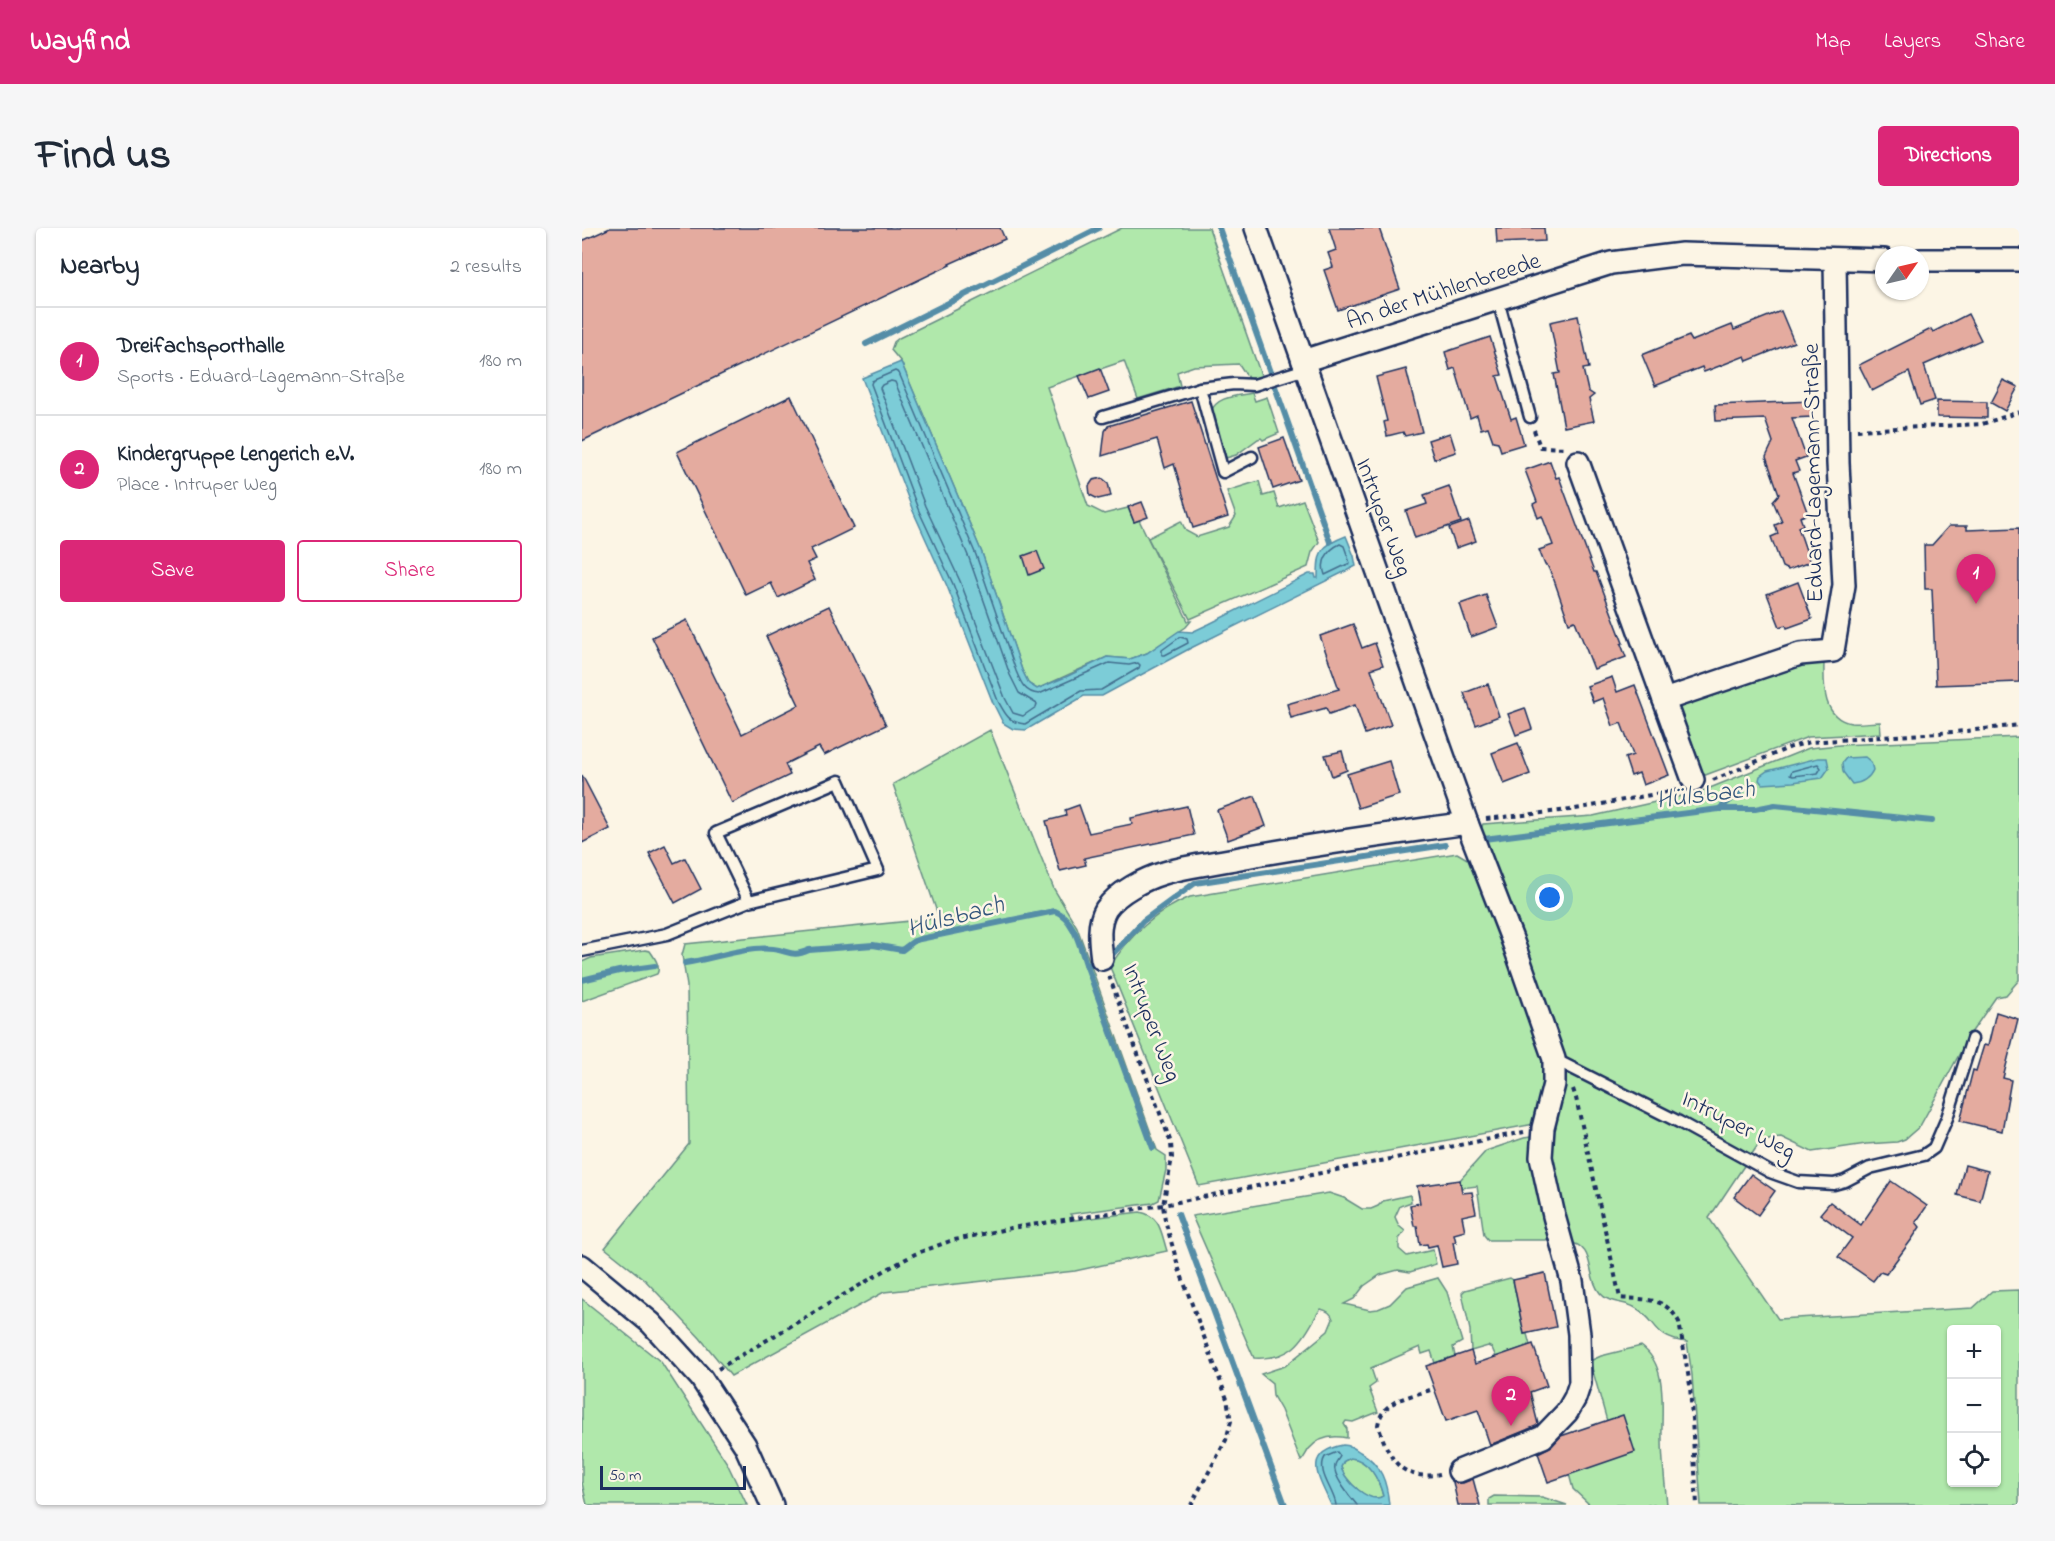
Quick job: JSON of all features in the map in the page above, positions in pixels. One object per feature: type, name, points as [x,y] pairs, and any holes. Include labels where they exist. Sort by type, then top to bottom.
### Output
[{"type":"street","name":"Intruper Weg","points":[[1256,228],[1467,823],[1558,1061],[1544,1128],[1541,1157],[1572,1281],[1579,1334],[1580,1383],[1567,1412],[1543,1437],[1459,1471]]},
{"type":"street","name":"An der Mühlenbreede","points":[[1305,365],[1611,263],[1682,255],[1875,260]]},
{"type":"street","name":"Eduard-Lagemann-Straße","points":[[1664,700],[1800,654],[1833,651],[1844,585],[1837,431],[1835,260]]},
{"type":"street","points":[[1929,260],[2019,260]]},
{"type":"street","points":[[1578,462],[1694,784]]},
{"type":"street","name":"Intruper Weg","points":[[1102,958],[1100,930],[1106,909],[1137,884],[1163,873],[1311,845],[1467,823]]},
{"type":"street","points":[[582,1266],[651,1323],[701,1378],[746,1445],[772,1505]]},
{"type":"lane","points":[[1498,300],[1530,417]]},
{"type":"lane","points":[[1103,417],[1200,388],[1262,384],[1285,376],[1305,365]]},
{"type":"lane","points":[[1200,388],[1223,472],[1252,457]]},
{"type":"lane","points":[[582,951],[667,934],[749,902],[878,870],[839,781],[716,833],[749,902]]},
{"type":"lane","name":"Intruper Weg","points":[[1558,1061],[1679,1122],[1770,1172],[1798,1182],[1834,1184],[1870,1168],[1923,1155],[1934,1148],[1947,1118],[1972,1039]]},
{"type":"path","points":[[1837,431],[1982,424],[2019,412]]},
{"type":"path","points":[[1530,417],[1540,447],[1566,448],[1578,462]]},
{"type":"path","points":[[1467,823],[1570,810],[1694,784],[1810,742],[1888,738],[2019,725]]},
{"type":"path","name":"Intruper Weg","points":[[1102,958],[1170,1143],[1173,1158],[1163,1205],[1165,1220],[1179,1269],[1227,1399],[1231,1421],[1226,1440],[1191,1505]]},
{"type":"path","points":[[1558,1061],[1576,1098],[1620,1298],[1655,1300],[1668,1307],[1678,1322],[1690,1385],[1697,1505]]},
{"type":"path","points":[[701,1378],[884,1271],[915,1254],[950,1241],[1011,1228],[1163,1205],[1544,1128]]},
{"type":"path","points":[[1430,1390],[1386,1406],[1378,1425],[1399,1467],[1406,1473],[1431,1476],[1459,1471]]},
{"type":"green space","points":[[1122,228],[1209,228],[1262,378],[1248,378],[1239,364],[1194,366],[1177,372],[1180,386],[1138,399],[1124,361],[1047,387],[1088,506],[1104,514],[1128,508],[1134,522],[1139,520],[1188,621],[1191,621],[1186,627],[1147,653],[1130,659],[1107,657],[1037,689],[1029,684],[1022,670],[982,553],[901,362],[891,350],[894,342],[899,338]]},
{"type":"green space","points":[[1252,393],[1255,401],[1267,397],[1279,433],[1263,440],[1258,439],[1236,455],[1226,458],[1211,412],[1222,400]]},
{"type":"green space","points":[[1259,481],[1263,496],[1274,493],[1279,508],[1303,500],[1319,542],[1312,552],[1308,567],[1190,619],[1148,538],[1181,521],[1186,531],[1197,537],[1229,527],[1236,516],[1227,491]]},
{"type":"green space","points":[[1824,658],[1824,687],[1829,706],[1834,714],[1841,720],[1851,723],[1880,722],[1881,733],[1808,737],[1700,777],[1676,711],[1682,702],[1801,659]]},
{"type":"green space","points":[[990,730],[1054,889],[1077,927],[1157,1150],[1166,1156],[1166,1170],[1159,1200],[1153,1203],[1070,1214],[1075,1220],[1140,1212],[1147,1214],[1159,1226],[1167,1251],[1075,1271],[884,1292],[731,1376],[700,1338],[645,1280],[605,1248],[689,1144],[687,986],[682,955],[685,944],[939,918],[893,784]]},
{"type":"green space","points":[[2019,737],[2019,980],[2006,995],[1996,997],[1971,1033],[1920,1126],[1905,1139],[1897,1142],[1812,1152],[1781,1137],[1760,1142],[1709,1218],[1778,1319],[1973,1308],[1992,1291],[2019,1290],[2019,1505],[1701,1505],[1692,1375],[1687,1342],[1667,1337],[1634,1307],[1604,1297],[1596,1286],[1583,1249],[1567,1242],[1548,1154],[1559,1076],[1481,829],[1483,824],[1593,816],[1700,792],[1809,748]]},
{"type":"green space","points":[[1457,853],[1469,860],[1477,877],[1530,1013],[1547,1066],[1534,1124],[1199,1186],[1110,967],[1117,956],[1145,925],[1178,902],[1190,897]]},
{"type":"green space","points":[[650,951],[658,965],[657,974],[582,1001],[582,962],[591,958]]},
{"type":"green space","points":[[1537,1136],[1551,1236],[1546,1240],[1488,1240],[1484,1235],[1477,1186],[1461,1188],[1460,1180],[1486,1151]]},
{"type":"green space","points":[[1329,1193],[1344,1198],[1362,1209],[1371,1209],[1383,1201],[1410,1195],[1411,1202],[1400,1206],[1395,1217],[1399,1226],[1405,1231],[1399,1239],[1399,1249],[1407,1256],[1433,1250],[1436,1264],[1410,1272],[1398,1270],[1380,1275],[1364,1286],[1354,1299],[1344,1304],[1370,1310],[1378,1309],[1390,1304],[1407,1287],[1438,1278],[1447,1292],[1462,1342],[1453,1347],[1455,1356],[1435,1363],[1431,1351],[1422,1354],[1420,1347],[1371,1368],[1376,1383],[1369,1388],[1378,1412],[1353,1422],[1346,1421],[1344,1424],[1347,1429],[1347,1438],[1322,1439],[1309,1449],[1301,1461],[1281,1410],[1273,1396],[1272,1383],[1261,1374],[1285,1366],[1328,1331],[1333,1319],[1329,1313],[1321,1309],[1301,1340],[1287,1352],[1267,1358],[1254,1358],[1192,1216]]},
{"type":"green space","points":[[1510,1278],[1513,1280],[1524,1334],[1527,1334],[1530,1345],[1496,1357],[1492,1348],[1488,1346],[1471,1351],[1470,1330],[1462,1293],[1465,1290]]},
{"type":"green space","points":[[582,1299],[661,1362],[727,1463],[747,1505],[587,1505],[582,1483]]},
{"type":"green space","points":[[1641,1346],[1650,1355],[1660,1376],[1662,1456],[1667,1505],[1590,1505],[1573,1489],[1569,1474],[1607,1421],[1590,1361]]},
{"type":"green space","points":[[1351,1458],[1368,1466],[1379,1483],[1383,1496],[1371,1497],[1352,1484],[1341,1467],[1344,1461]]},
{"type":"green space","points":[[1494,1496],[1542,1497],[1567,1505],[1489,1505],[1489,1499]]},
{"type":"water","points":[[901,362],[982,553],[1022,670],[1029,684],[1037,689],[1107,657],[1130,659],[1147,653],[1179,631],[1192,632],[1309,574],[1315,574],[1318,578],[1322,551],[1331,543],[1346,536],[1356,566],[1189,649],[1102,696],[1084,696],[1026,730],[1013,729],[1003,723],[993,703],[947,586],[913,511],[862,378]]},
{"type":"water","points":[[1865,757],[1871,762],[1873,770],[1865,780],[1852,784],[1843,772],[1842,763],[1846,758]]},
{"type":"water","points":[[1818,758],[1827,758],[1829,768],[1822,778],[1762,784],[1759,780],[1760,776],[1767,771]]},
{"type":"water","points":[[1343,1445],[1350,1446],[1374,1462],[1385,1482],[1389,1505],[1331,1505],[1318,1476],[1317,1468],[1322,1454]],"holes":[[[1350,1458],[1357,1459],[1372,1471],[1383,1496],[1371,1497],[1358,1490],[1347,1478],[1341,1467],[1344,1461]]]},
{"type":"building","points":[[610,228],[1000,228],[1005,239],[582,441],[582,241]]},
{"type":"building","points":[[1329,228],[1379,228],[1400,289],[1338,310],[1324,270],[1333,267],[1328,253],[1336,250]]},
{"type":"building","points":[[1496,228],[1544,228],[1545,241],[1497,243]]},
{"type":"building","points":[[1781,311],[1794,342],[1747,361],[1745,356],[1704,372],[1702,367],[1655,386],[1642,355],[1689,336],[1692,341],[1732,325],[1734,330]]},
{"type":"building","points":[[1968,314],[1981,340],[1924,365],[1935,400],[1920,405],[1909,372],[1872,391],[1859,365],[1931,329],[1933,332]]},
{"type":"building","points":[[1578,316],[1589,368],[1583,369],[1588,391],[1594,395],[1589,399],[1594,421],[1564,427],[1554,374],[1560,373],[1550,322]]},
{"type":"building","points":[[1490,337],[1502,375],[1497,376],[1511,419],[1516,417],[1524,444],[1501,451],[1498,442],[1493,441],[1488,427],[1481,429],[1477,415],[1470,418],[1455,368],[1450,370],[1445,352]]},
{"type":"building","points":[[1100,368],[1109,392],[1089,399],[1079,376]]},
{"type":"building","points":[[1406,369],[1422,432],[1405,436],[1403,432],[1387,436],[1384,422],[1387,421],[1376,377]]},
{"type":"building","points":[[2003,380],[2018,387],[2005,411],[1991,403]]},
{"type":"building","points":[[791,396],[854,528],[811,549],[816,559],[807,563],[815,580],[778,598],[771,583],[746,595],[677,452]]},
{"type":"building","points":[[1191,401],[1228,517],[1193,528],[1174,464],[1165,468],[1157,439],[1102,456],[1105,431],[1108,426]]},
{"type":"building","points":[[1812,401],[1812,417],[1792,418],[1806,457],[1795,461],[1799,471],[1793,473],[1808,514],[1800,517],[1803,525],[1798,527],[1810,562],[1788,570],[1782,567],[1771,537],[1778,534],[1775,525],[1782,522],[1773,501],[1779,494],[1766,457],[1773,442],[1765,419],[1716,421],[1715,405]]},
{"type":"building","points":[[1937,401],[1987,402],[1987,418],[1937,417]]},
{"type":"building","points":[[1450,433],[1456,452],[1434,459],[1428,440]]},
{"type":"building","points":[[1284,438],[1299,480],[1273,489],[1259,447]]},
{"type":"building","points":[[1550,461],[1556,478],[1559,477],[1594,572],[1596,572],[1623,643],[1621,644],[1626,657],[1594,669],[1575,621],[1569,623],[1554,580],[1539,550],[1553,545],[1542,516],[1538,518],[1533,504],[1537,502],[1525,470]]},
{"type":"building","points":[[1102,478],[1108,483],[1111,496],[1098,499],[1090,495],[1089,486],[1093,480]]},
{"type":"building","points":[[1449,486],[1461,522],[1415,538],[1406,511],[1427,504],[1424,495]]},
{"type":"building","points":[[1142,502],[1148,517],[1134,522],[1128,507]]},
{"type":"building","points":[[1469,521],[1476,541],[1456,548],[1449,528]]},
{"type":"building","points":[[1949,526],[1967,526],[1967,530],[2019,528],[2019,682],[1936,685],[1932,589],[1925,589],[1924,545],[1932,545]]},
{"type":"building","points":[[1037,551],[1044,569],[1029,575],[1023,556]]},
{"type":"building","points":[[1798,582],[1812,619],[1787,628],[1786,625],[1780,627],[1767,594]]},
{"type":"building","points":[[1486,595],[1498,627],[1471,637],[1460,604]]},
{"type":"building","points":[[829,606],[886,725],[824,755],[819,747],[785,764],[790,775],[732,803],[652,637],[687,620],[742,734],[799,705],[766,636]]},
{"type":"building","points":[[1353,624],[1362,648],[1375,643],[1383,665],[1371,669],[1391,725],[1365,734],[1355,705],[1329,714],[1326,708],[1291,718],[1287,704],[1339,689],[1320,636]]},
{"type":"building","points":[[1612,677],[1617,692],[1635,685],[1669,775],[1643,785],[1639,773],[1631,776],[1625,758],[1633,755],[1621,723],[1613,726],[1603,698],[1593,702],[1587,686]]},
{"type":"building","points":[[1488,684],[1499,716],[1476,725],[1464,693]]},
{"type":"building","points":[[1525,708],[1532,729],[1516,735],[1508,714]]},
{"type":"building","points":[[1518,743],[1530,774],[1504,784],[1492,753]]},
{"type":"building","points":[[1342,751],[1347,770],[1332,776],[1325,755]]},
{"type":"building","points":[[1389,761],[1399,795],[1358,808],[1347,774]]},
{"type":"building","points":[[582,775],[610,829],[582,843]]},
{"type":"building","points":[[1255,796],[1266,826],[1228,840],[1217,810]]},
{"type":"building","points":[[1079,805],[1089,833],[1132,824],[1131,818],[1187,806],[1194,835],[1084,858],[1086,865],[1060,871],[1046,821],[1066,816],[1065,810]]},
{"type":"building","points":[[665,845],[674,863],[685,858],[701,889],[675,903],[649,853]]},
{"type":"building","points":[[1996,1012],[2018,1019],[2003,1078],[2011,1080],[2002,1131],[1960,1121],[1973,1070],[1976,1071],[1984,1045],[1988,1046]]},
{"type":"building","points":[[1965,1165],[1988,1171],[1980,1201],[1957,1195]]},
{"type":"building","points":[[1751,1174],[1775,1191],[1758,1215],[1734,1197]]},
{"type":"building","points":[[1460,1180],[1462,1193],[1472,1192],[1476,1213],[1462,1216],[1465,1231],[1454,1234],[1457,1264],[1442,1267],[1437,1245],[1428,1247],[1427,1244],[1420,1245],[1410,1205],[1420,1203],[1417,1186]]},
{"type":"building","points":[[1891,1181],[1927,1206],[1916,1222],[1920,1227],[1912,1239],[1886,1274],[1880,1272],[1873,1281],[1838,1257],[1852,1238],[1820,1214],[1830,1202],[1861,1225]]},
{"type":"building","points":[[1545,1273],[1556,1327],[1524,1334],[1513,1280]]},
{"type":"building","points":[[1533,1344],[1547,1386],[1530,1392],[1538,1424],[1536,1426],[1490,1445],[1478,1410],[1446,1421],[1426,1366],[1471,1351],[1475,1364]]},
{"type":"building","points":[[1623,1415],[1635,1452],[1548,1482],[1538,1453],[1552,1446],[1561,1436]]},
{"type":"building","points":[[1473,1479],[1480,1505],[1458,1505],[1453,1482],[1463,1483]]},
{"type":"waterway","points":[[866,344],[1099,228]]},
{"type":"waterway","points":[[1219,228],[1330,542]]},
{"type":"waterway","points":[[1719,809],[1742,791]]},
{"type":"waterway","name":"Hülsbach","points":[[1484,839],[1719,809],[1755,809],[1775,805],[1932,821]]},
{"type":"waterway","name":"Hülsbach","points":[[1108,959],[1143,921],[1195,883],[1445,845]]},
{"type":"waterway","name":"Hülsbach","points":[[685,963],[751,949],[773,949],[794,954],[809,950],[873,945],[902,950],[920,939],[1055,911],[1072,926],[1086,964],[1096,964]]},
{"type":"waterway","points":[[1086,964],[1153,1148]]},
{"type":"waterway","name":"Hülsbach","points":[[582,980],[619,971],[655,966]]},
{"type":"waterway","points":[[1178,1214],[1285,1505]]},
{"type":"place","name":"Dreifachsporthalle","points":[[1976,604]]},
{"type":"place","name":"Kindergruppe Lengerich e.V.","points":[[1511,1426]]}]
